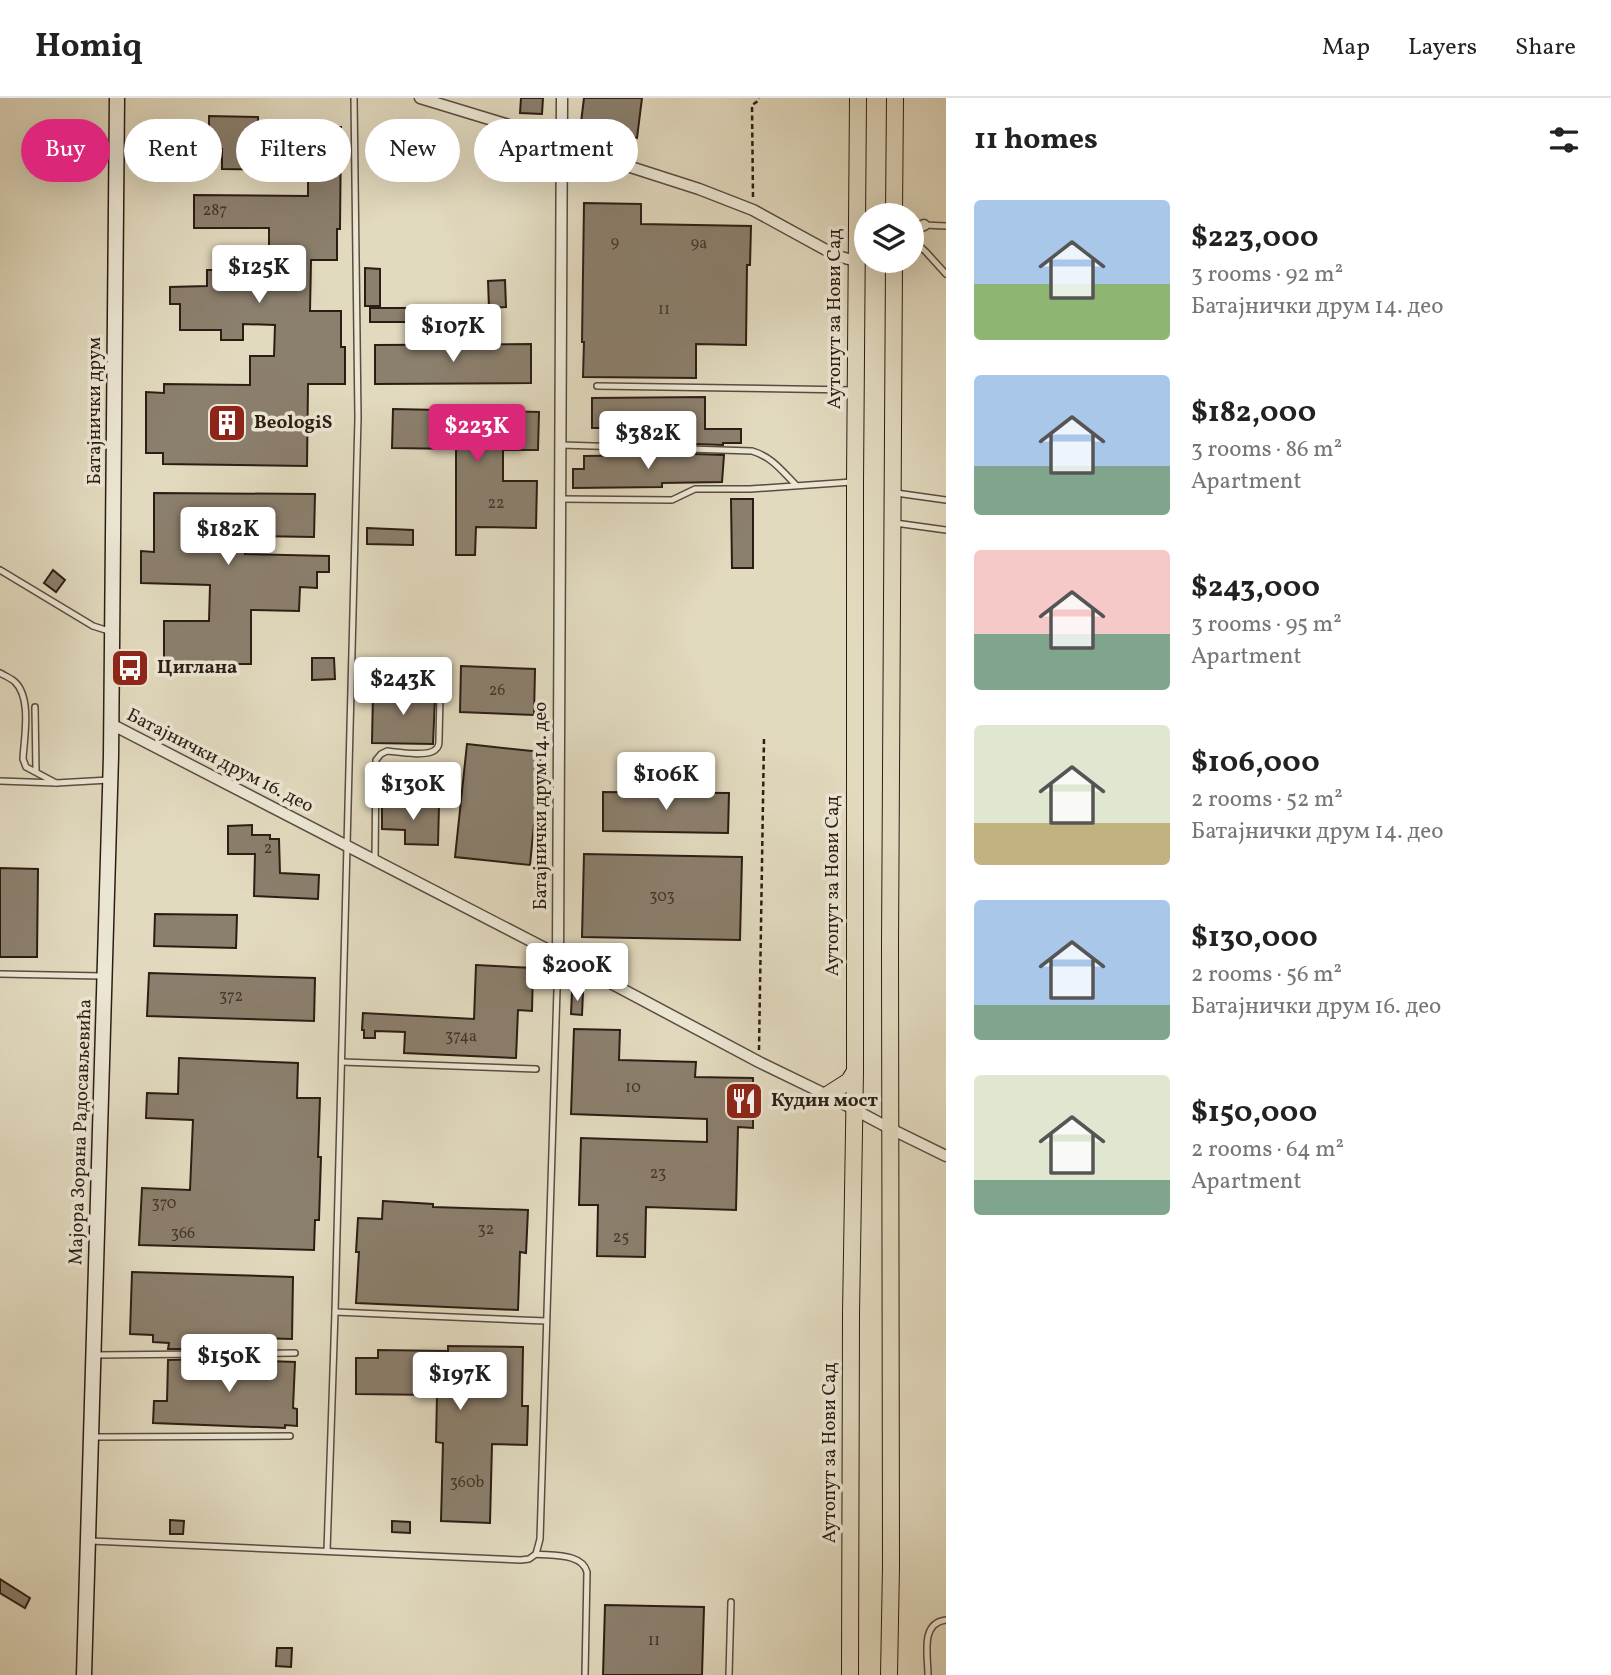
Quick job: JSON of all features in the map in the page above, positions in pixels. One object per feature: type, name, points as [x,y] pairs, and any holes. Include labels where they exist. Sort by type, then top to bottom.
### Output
[{"type":"main road","name":"Батајнички друм","points":[[111,724],[117,98]]},
{"type":"main road","name":"Аутопут за Нови Сад","points":[[857,203],[858,98]]},
{"type":"main road","points":[[894,203],[895,98]]},
{"type":"main road","name":"Аутопут за Нови Сад","points":[[850,1675],[855,1071],[856,273]]},
{"type":"main road","points":[[889,1675],[894,273]]},
{"type":"main road","name":"Мајора Зорана Радосављевића","points":[[83,1675],[111,724]]},
{"type":"main road","points":[[827,1095],[849,1081],[855,1071]]},
{"type":"street","points":[[420,98],[489,119]]},
{"type":"street","name":"Батајнички друм 14. део","points":[[562,98],[562,119]]},
{"type":"street","points":[[638,169],[753,210],[837,256],[854,260]]},
{"type":"street","name":"Батајнички друм 14. део","points":[[558,955],[562,182]]},
{"type":"street","name":"Батајнички друм 16. део","points":[[111,724],[759,1062],[946,1156]]},
{"type":"lane","points":[[327,1551],[358,418],[354,98]]},
{"type":"lane","points":[[924,226],[946,226]]},
{"type":"lane","points":[[924,250],[946,274]]},
{"type":"lane","points":[[597,386],[856,390]]},
{"type":"lane","points":[[561,445],[752,451],[771,459],[796,485]]},
{"type":"lane","points":[[561,499],[672,500],[695,489],[750,489],[855,482]]},
{"type":"lane","points":[[893,492],[946,500]]},
{"type":"lane","points":[[892,522],[946,530]]},
{"type":"lane","points":[[0,570],[93,626],[112,632]]},
{"type":"lane","points":[[1,674],[14,680],[25,702],[23,759],[26,767],[56,783]]},
{"type":"lane","points":[[370,685],[428,685],[436,688],[440,696],[439,739],[435,751],[387,751],[376,760],[375,861]]},
{"type":"lane","points":[[35,706],[36,771]]},
{"type":"lane","points":[[0,781],[56,783],[110,780]]},
{"type":"lane","name":"Батајнички друм 14. део","points":[[536,1554],[540,1539],[558,955]]},
{"type":"lane","points":[[0,974],[105,976]]},
{"type":"lane","points":[[342,1062],[536,1069]]},
{"type":"lane","points":[[335,1312],[546,1321]]},
{"type":"lane","points":[[93,1355],[295,1353]]},
{"type":"lane","points":[[91,1437],[290,1436]]},
{"type":"lane","points":[[88,1541],[520,1560],[529,1559],[536,1554],[578,1559],[585,1565],[587,1572],[585,1675]]},
{"type":"lane","points":[[729,1675],[731,1602]]},
{"type":"lane","points":[[928,1675],[929,1630],[935,1623],[946,1620]]},
{"type":"path","points":[[753,210],[752,105],[759,98]]},
{"type":"path","points":[[759,1062],[764,738]]},
{"type":"building","points":[[521,98],[543,98],[542,114],[520,113]]},
{"type":"building","points":[[584,98],[642,98],[638,130],[638,119],[581,119]]},
{"type":"building","points":[[209,116],[258,117],[236,119],[236,169],[222,169],[222,119],[209,119]]},
{"type":"building","points":[[308,182],[340,182],[337,260],[311,260],[310,311],[341,311],[345,384],[308,384],[307,466],[163,464],[163,453],[146,453],[146,392],[164,393],[164,384],[250,385],[250,356],[274,356],[275,325],[243,324],[243,340],[221,340],[221,330],[180,330],[180,304],[170,304],[170,287],[207,286],[207,270],[249,270],[249,278],[269,278],[269,228],[194,228],[194,195],[308,196]]},
{"type":"building","points":[[584,203],[641,204],[641,224],[751,226],[750,265],[747,265],[746,345],[696,344],[696,378],[583,377]]},
{"type":"building","points":[[365,268],[380,269],[380,306],[365,306]]},
{"type":"building","points":[[505,280],[506,307],[489,308],[488,281]]},
{"type":"building","points":[[370,308],[455,308],[455,322],[370,322]]},
{"type":"building","points":[[531,344],[531,383],[375,384],[375,345]]},
{"type":"building","points":[[705,397],[705,429],[741,429],[741,443],[664,443],[664,428],[592,428],[592,398]]},
{"type":"building","points":[[393,409],[539,412],[538,450],[503,450],[503,481],[537,481],[536,528],[476,527],[475,555],[456,555],[456,449],[392,448]]},
{"type":"building","points":[[664,453],[724,455],[722,482],[662,483],[662,487],[573,488],[573,469],[584,469],[584,456]]},
{"type":"building","points":[[154,493],[315,494],[314,537],[246,536],[245,554],[329,556],[329,572],[317,572],[317,588],[300,587],[299,611],[251,610],[251,664],[164,664],[164,621],[209,621],[210,585],[141,583],[141,551],[154,552]]},
{"type":"building","points":[[731,499],[753,499],[753,568],[732,568]]},
{"type":"building","points":[[367,528],[413,530],[413,545],[367,544]]},
{"type":"building","points":[[53,570],[65,580],[56,592],[44,583]]},
{"type":"building","points":[[312,658],[334,658],[335,679],[312,680]]},
{"type":"building","points":[[375,659],[435,660],[435,682],[375,680]]},
{"type":"building","points":[[461,666],[535,669],[534,715],[460,712]]},
{"type":"building","points":[[375,690],[432,692],[435,697],[433,744],[372,743]]},
{"type":"building","points":[[467,744],[541,752],[530,865],[455,857]]},
{"type":"building","points":[[603,792],[729,793],[728,833],[603,831]]},
{"type":"building","points":[[382,803],[439,805],[438,845],[405,844],[405,830],[382,829]]},
{"type":"building","points":[[252,825],[252,835],[270,835],[270,839],[279,839],[280,873],[319,875],[318,899],[254,896],[255,854],[228,854],[228,826]]},
{"type":"building","points":[[584,854],[742,857],[740,940],[582,937]]},
{"type":"building","points":[[0,868],[38,869],[37,957],[0,957]]},
{"type":"building","points":[[155,914],[237,915],[236,948],[154,946]]},
{"type":"building","points":[[476,965],[533,968],[532,1011],[518,1010],[516,1058],[404,1053],[405,1032],[375,1031],[375,1038],[364,1038],[363,1013],[474,1019]]},
{"type":"building","points":[[149,973],[315,978],[314,1021],[147,1016]]},
{"type":"building","points":[[572,992],[583,992],[582,1015],[571,1014]]},
{"type":"building","points":[[574,1029],[620,1030],[619,1060],[696,1062],[695,1077],[753,1078],[753,1128],[738,1127],[736,1210],[646,1207],[645,1257],[597,1256],[598,1205],[579,1205],[581,1138],[707,1142],[707,1119],[571,1114]]},
{"type":"building","points":[[179,1058],[298,1063],[297,1098],[320,1098],[319,1220],[315,1220],[314,1250],[139,1245],[142,1188],[190,1190],[193,1120],[146,1118],[147,1093],[178,1094]]},
{"type":"building","points":[[383,1201],[433,1204],[433,1207],[528,1210],[526,1253],[520,1252],[518,1310],[356,1303],[358,1218],[382,1219]]},
{"type":"building","points":[[132,1272],[293,1277],[292,1339],[188,1336],[188,1349],[168,1349],[169,1343],[153,1342],[153,1335],[130,1334]]},
{"type":"building","points":[[448,1346],[523,1347],[522,1406],[528,1406],[527,1445],[492,1444],[490,1523],[441,1521],[443,1443],[436,1442],[437,1395],[356,1394],[356,1358],[378,1358],[378,1350],[448,1351]]},
{"type":"building","points":[[168,1360],[295,1362],[293,1408],[297,1409],[297,1426],[285,1425],[285,1428],[153,1423],[154,1401],[167,1401]]},
{"type":"building","points":[[170,1520],[184,1521],[183,1534],[170,1534]]},
{"type":"building","points":[[392,1521],[410,1522],[410,1533],[392,1532]]},
{"type":"building","points":[[0,1579],[30,1598],[25,1608],[0,1593]]},
{"type":"building","points":[[605,1605],[704,1607],[702,1675],[603,1675]]},
{"type":"building","points":[[277,1648],[292,1648],[291,1667],[276,1666]]},
{"type":"place","name":"BeologiS","points":[[227,423]]},
{"type":"place","name":"Циглана","points":[[130,668]]},
{"type":"place","name":"Кудин мост","points":[[744,1101]]}]
